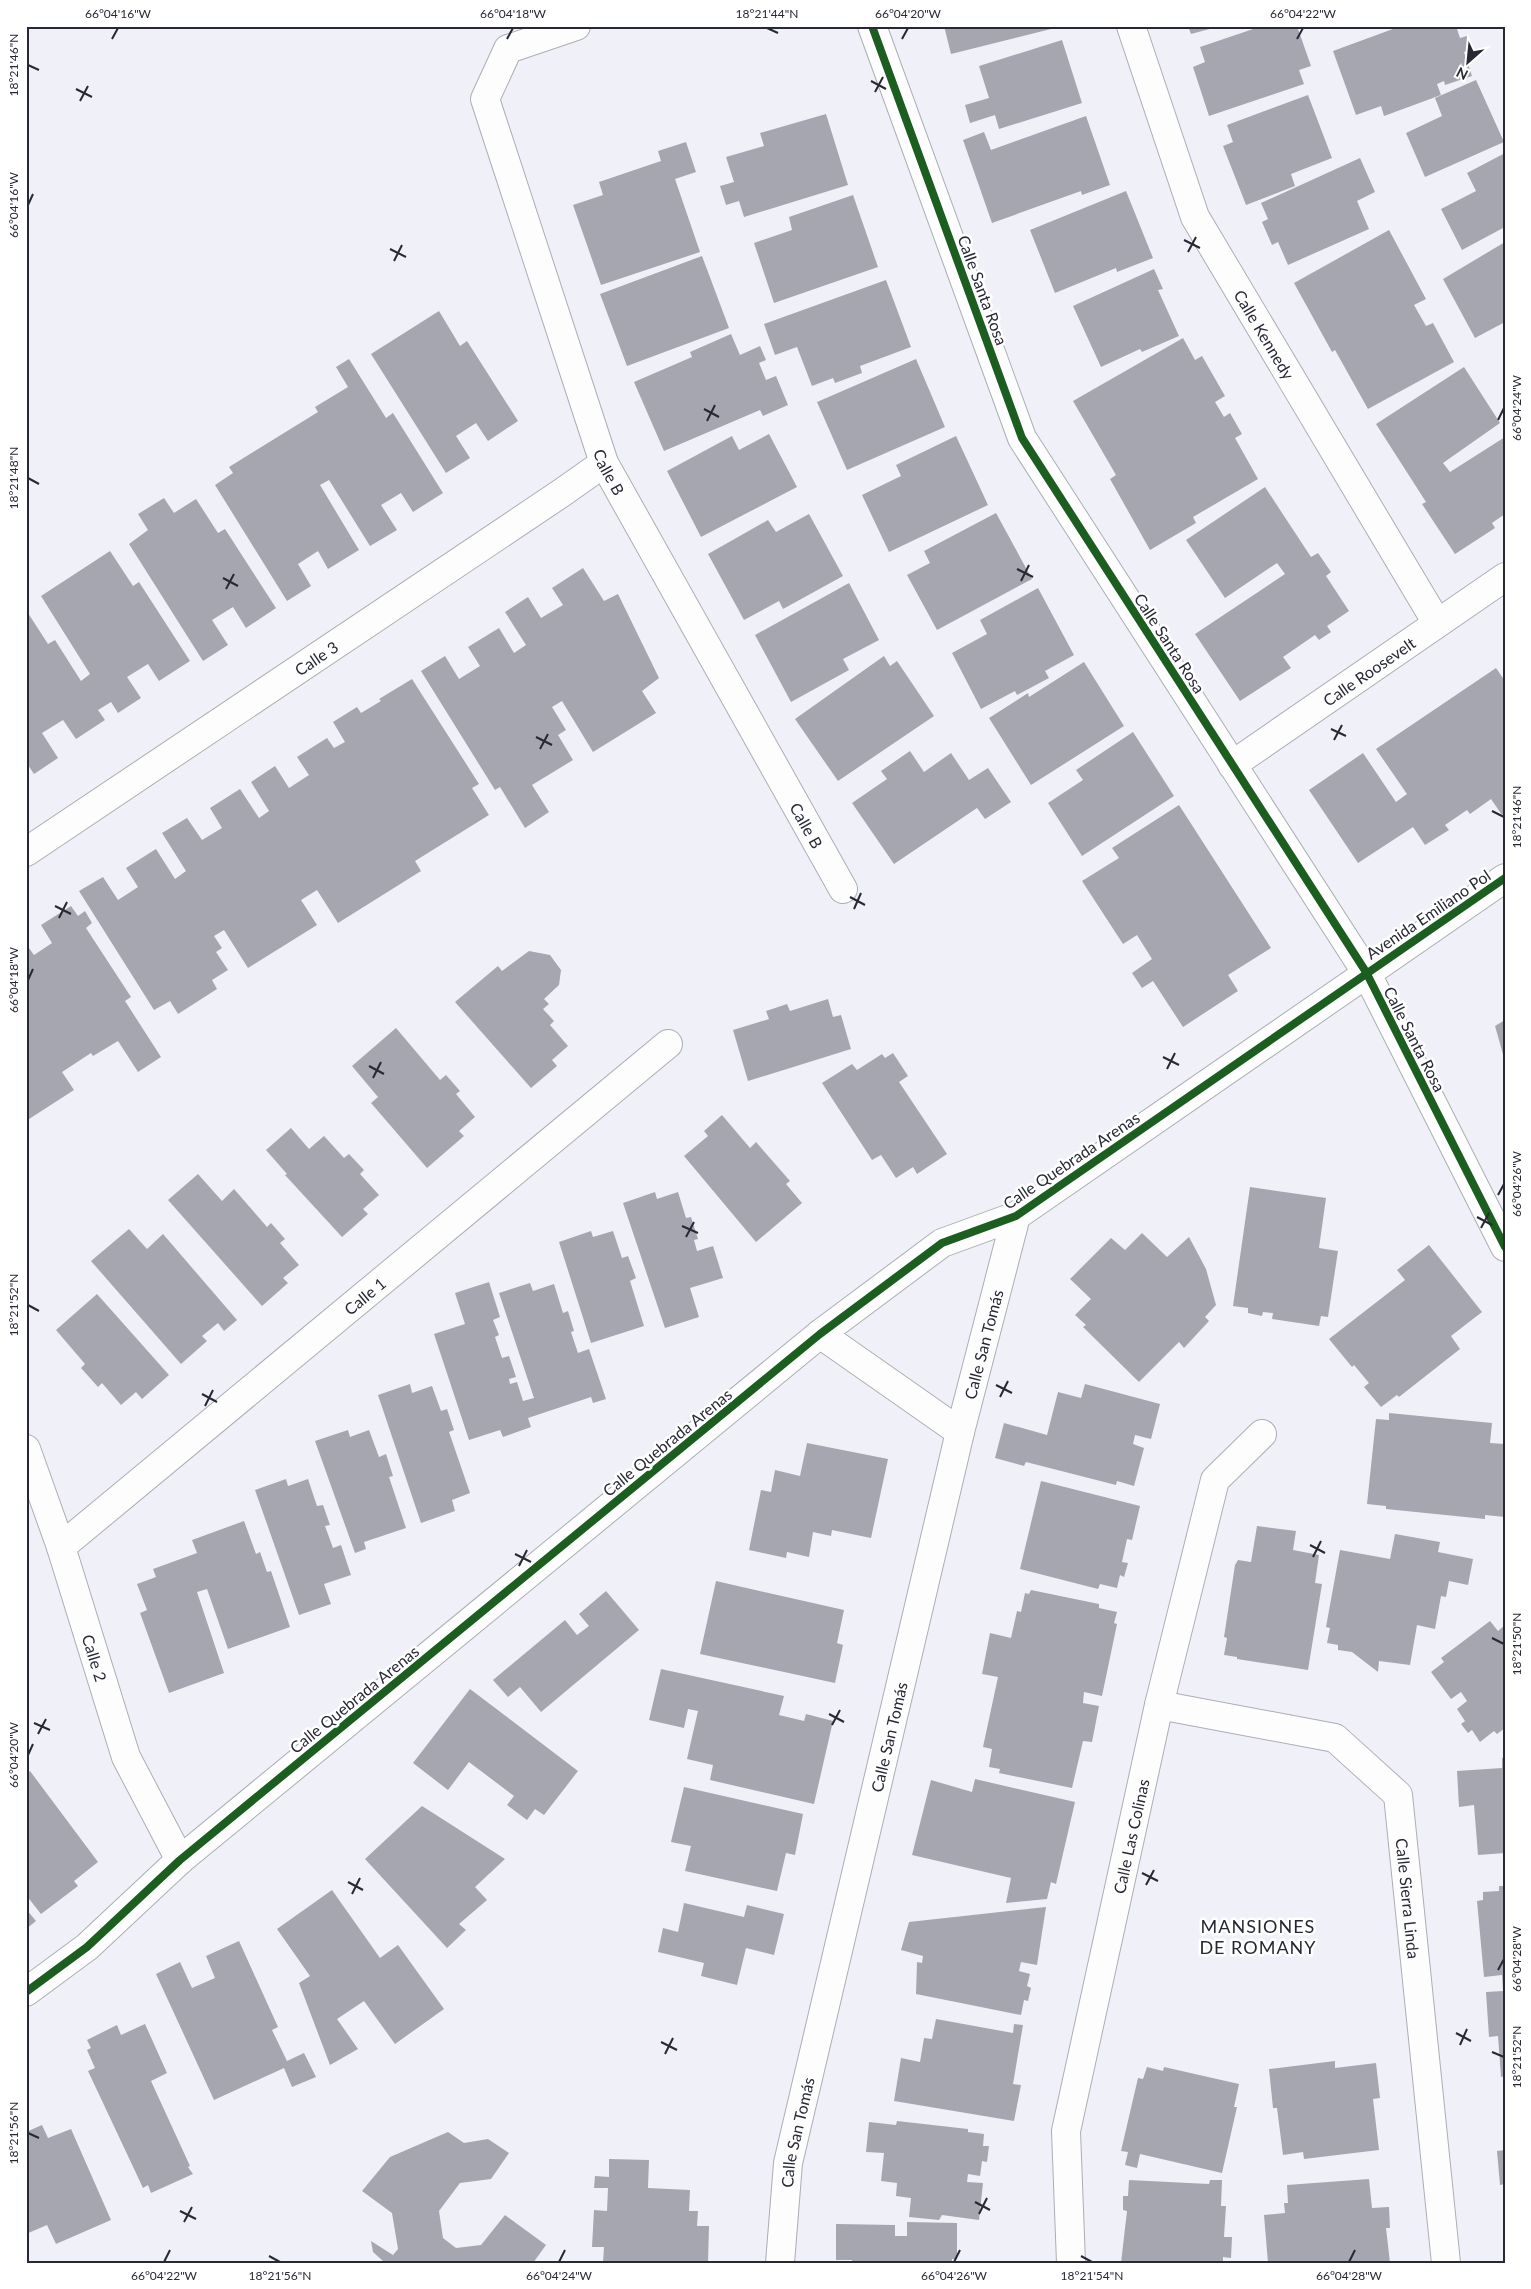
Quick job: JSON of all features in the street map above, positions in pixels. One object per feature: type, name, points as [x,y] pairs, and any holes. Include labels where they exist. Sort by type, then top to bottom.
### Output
[{"type":"street","name":"Calle B","points":[[576,26],[508,49],[485,99],[604,463],[843,889]]},
{"type":"street","name":"Calle Santa Rosa","points":[[872,26],[1022,438],[1366,972],[1505,1247]]},
{"type":"street","name":"Calle Kennedy","points":[[1131,26],[1195,217],[1437,623]]},
{"type":"street","name":"Calle 3","points":[[26,852],[604,463]]},
{"type":"street","name":"Calle Roosevelt","points":[[1232,765],[1505,577]]},
{"type":"street","name":"Avenida Emiliano Pol","points":[[1366,972],[1505,878]]},
{"type":"street","name":"Calle Quebrada Arenas","points":[[26,1992],[87,1947],[180,1860],[820,1334],[942,1243],[1016,1216],[1366,972]]},
{"type":"street","name":"Calle 1","points":[[61,1547],[668,1044]]},
{"type":"street","name":"Calle San Tomás","points":[[780,2263],[788,2163],[960,1432],[1016,1216]]},
{"type":"street","points":[[820,1334],[960,1432]]},
{"type":"street","name":"Calle Las Colinas","points":[[1071,2263],[1066,2131],[1159,1705],[1215,1480],[1262,1434]]},
{"type":"street","name":"Calle 2","points":[[26,1449],[61,1547],[126,1757],[180,1860]]},
{"type":"street","name":"Calle Sierra Linda","points":[[1159,1705],[1335,1738],[1398,1795],[1446,2263]]},
{"type":"building","points":[[944,26],[1055,26],[1055,28],[951,54]]},
{"type":"building","points":[[1188,26],[1217,26],[1217,27],[1191,34]]},
{"type":"building","points":[[1262,26],[1297,26],[1311,66],[1299,70],[1304,84],[1209,116],[1193,67],[1205,62],[1200,47]]},
{"type":"building","points":[[1401,26],[1456,26],[1460,38],[1467,36],[1472,49],[1464,52],[1472,76],[1445,85],[1444,81],[1437,84],[1441,95],[1384,116],[1381,106],[1356,115],[1333,51]]},
{"type":"building","points":[[1062,40],[1082,103],[999,129],[995,115],[970,123],[965,105],[989,98],[979,66]]},
{"type":"building","points":[[1476,80],[1504,142],[1425,177],[1406,133],[1442,116],[1435,98]]},
{"type":"building","points":[[1308,95],[1332,158],[1291,174],[1295,186],[1246,205],[1223,146],[1233,142],[1227,125]]},
{"type":"building","points":[[826,114],[848,185],[744,217],[739,201],[726,205],[720,186],[734,182],[726,157],[764,146],[760,133]]},
{"type":"building","points":[[1086,116],[1110,185],[1082,195],[1081,191],[992,223],[963,140],[984,132],[991,150]]},
{"type":"building","points":[[686,142],[696,172],[675,179],[700,252],[601,285],[573,205],[603,195],[599,182],[661,161],[658,151]]},
{"type":"building","points":[[1505,153],[1505,231],[1503,228],[1462,250],[1441,209],[1476,191],[1467,173]]},
{"type":"building","points":[[1360,158],[1375,192],[1357,201],[1369,229],[1288,265],[1278,242],[1272,245],[1262,222],[1268,219],[1261,203]]},
{"type":"building","points":[[1126,191],[1153,258],[1117,272],[1116,268],[1055,293],[1030,230]]},
{"type":"building","points":[[853,195],[878,267],[774,303],[754,243],[792,230],[789,217]]},
{"type":"building","points":[[1389,230],[1426,299],[1414,305],[1426,326],[1433,323],[1454,362],[1368,409],[1335,350],[1332,352],[1294,283]]},
{"type":"building","points":[[1505,242],[1505,322],[1475,338],[1443,279]]},
{"type":"building","points":[[702,256],[729,328],[627,366],[600,294]]},
{"type":"building","points":[[1154,269],[1163,289],[1158,290],[1179,336],[1142,352],[1140,349],[1101,367],[1073,306]]},
{"type":"building","points":[[886,280],[911,347],[860,366],[862,373],[835,383],[833,378],[812,386],[797,347],[775,355],[764,324]]},
{"type":"building","points":[[439,311],[460,346],[467,341],[518,421],[488,441],[476,423],[456,436],[470,458],[446,473],[371,354]]},
{"type":"building","points":[[731,334],[740,355],[760,346],[766,360],[759,363],[766,380],[776,376],[788,405],[763,416],[760,410],[664,451],[634,382],[692,357],[690,352]]},
{"type":"building","points":[[1183,338],[1195,360],[1202,356],[1225,396],[1215,402],[1224,417],[1230,413],[1242,434],[1235,438],[1258,479],[1193,517],[1196,523],[1150,550],[1110,479],[1116,475],[1073,401]]},
{"type":"building","points":[[349,359],[386,418],[393,413],[443,493],[413,512],[401,493],[381,505],[397,530],[370,546],[329,480],[320,485],[359,550],[328,569],[318,551],[298,564],[311,586],[287,601],[215,485],[233,473],[229,467],[318,412],[315,407],[348,387],[336,367]]},
{"type":"building","points":[[916,359],[945,427],[847,470],[817,402]]},
{"type":"building","points":[[1464,367],[1500,423],[1443,463],[1450,472],[1505,437],[1505,514],[1492,523],[1495,528],[1455,554],[1422,504],[1426,502],[1376,424]]},
{"type":"building","points":[[769,434],[797,487],[701,537],[667,471],[732,436],[739,450]]},
{"type":"building","points":[[956,436],[988,505],[889,552],[862,495],[901,476],[896,465]]},
{"type":"building","points":[[1265,487],[1311,557],[1318,553],[1331,572],[1326,576],[1349,611],[1327,626],[1331,632],[1319,640],[1315,635],[1283,657],[1291,668],[1240,701],[1195,634],[1285,574],[1277,563],[1225,598],[1186,540]]},
{"type":"building","points":[[164,498],[174,513],[196,499],[218,533],[225,529],[276,608],[246,628],[233,607],[212,620],[228,645],[203,661],[129,544],[148,530],[138,514]]},
{"type":"building","points":[[996,513],[1032,579],[937,630],[907,575],[930,563],[924,551]]},
{"type":"building","points":[[809,514],[843,576],[783,609],[779,601],[744,620],[708,554],[768,520],[776,532]]},
{"type":"building","points":[[110,551],[133,586],[139,582],[190,661],[159,681],[148,664],[127,677],[141,698],[118,713],[111,702],[98,710],[105,720],[76,739],[63,720],[42,733],[58,758],[34,774],[26,762],[26,610],[48,644],[55,640],[81,681],[90,674],[41,596]]},
{"type":"building","points":[[583,568],[604,601],[618,594],[659,678],[642,691],[656,713],[593,752],[562,701],[552,707],[566,730],[558,735],[573,760],[532,785],[549,812],[525,828],[500,787],[495,790],[421,671],[445,656],[459,679],[480,666],[468,647],[499,628],[514,653],[526,645],[505,612],[528,597],[541,618],[563,605],[552,588]]},
{"type":"building","points":[[849,583],[879,640],[843,659],[849,670],[791,702],[755,635]]},
{"type":"building","points":[[1038,588],[1074,655],[1045,671],[1049,678],[1017,695],[1015,691],[981,709],[952,653],[987,634],[980,620]]},
{"type":"building","points":[[884,656],[890,666],[897,661],[934,716],[838,781],[795,719]]},
{"type":"building","points":[[1084,662],[1124,726],[1031,785],[989,718],[1028,693],[1029,697]]},
{"type":"building","points":[[1496,668],[1505,681],[1505,813],[1502,815],[1491,799],[1470,814],[1467,810],[1445,825],[1449,830],[1425,845],[1413,827],[1358,863],[1309,790],[1363,753],[1396,802],[1407,794],[1376,749]]},
{"type":"building","points":[[412,679],[479,784],[472,788],[489,815],[415,861],[421,871],[338,923],[317,890],[301,900],[317,925],[248,968],[224,930],[214,936],[222,948],[216,952],[228,970],[212,980],[217,989],[178,1014],[170,1001],[154,1010],[79,891],[103,877],[118,900],[138,887],[126,868],[156,849],[175,879],[186,871],[162,833],[187,818],[202,840],[222,828],[210,808],[240,789],[259,818],[269,811],[251,782],[275,766],[289,788],[309,775],[297,757],[327,738],[334,748],[345,742],[333,722],[357,707],[361,713],[381,701],[379,699]]},
{"type":"building","points":[[1133,732],[1174,796],[1082,856],[1048,803],[1083,780],[1076,770]]},
{"type":"building","points":[[910,751],[924,772],[951,753],[969,780],[988,768],[1011,802],[985,819],[977,808],[894,864],[852,803],[887,779],[881,771]]},
{"type":"building","points":[[1179,805],[1271,948],[1228,975],[1238,991],[1183,1027],[1153,981],[1142,988],[1132,973],[1152,959],[1137,935],[1123,944],[1082,881],[1119,858],[1112,848]]},
{"type":"building","points":[[71,906],[78,916],[85,911],[92,923],[86,928],[131,997],[125,1001],[161,1057],[138,1072],[118,1041],[93,1056],[91,1053],[62,1072],[74,1090],[26,1121],[26,944],[34,955],[52,943],[41,925]]},
{"type":"building","points":[[529,951],[550,955],[561,970],[559,985],[544,999],[549,1004],[543,1009],[554,1021],[550,1025],[568,1046],[552,1060],[557,1066],[531,1088],[455,1002],[498,966],[502,971]]},
{"type":"building","points":[[828,999],[833,1017],[841,1015],[851,1049],[748,1081],[733,1030],[769,1019],[766,1011],[787,1004],[790,1011]]},
{"type":"building","points":[[1505,1020],[1505,1058],[1504,1058],[1495,1026]]},
{"type":"building","points":[[396,1028],[440,1080],[446,1075],[460,1091],[456,1094],[475,1117],[459,1131],[464,1136],[427,1168],[371,1103],[378,1097],[352,1066]]},
{"type":"building","points":[[893,1053],[908,1076],[899,1082],[947,1154],[917,1174],[913,1167],[896,1178],[881,1155],[872,1160],[822,1083],[852,1064],[857,1070],[882,1054],[885,1058]]},
{"type":"building","points":[[722,1115],[750,1148],[756,1142],[790,1181],[786,1184],[802,1203],[756,1242],[684,1156],[708,1136],[704,1131]]},
{"type":"building","points":[[291,1128],[309,1149],[324,1136],[344,1158],[349,1154],[364,1170],[360,1174],[379,1195],[363,1209],[368,1214],[342,1237],[285,1175],[287,1174],[266,1150]]},
{"type":"building","points":[[198,1174],[222,1201],[234,1189],[267,1227],[271,1223],[285,1239],[280,1243],[299,1265],[283,1278],[288,1283],[262,1306],[168,1200]]},
{"type":"building","points":[[1250,1187],[1326,1198],[1319,1248],[1338,1251],[1328,1317],[1321,1316],[1319,1326],[1272,1319],[1273,1313],[1263,1312],[1262,1316],[1248,1313],[1248,1308],[1233,1306]]},
{"type":"building","points":[[655,1192],[657,1199],[678,1192],[686,1218],[691,1217],[698,1239],[694,1240],[697,1251],[713,1246],[723,1278],[690,1288],[699,1317],[665,1328],[623,1203]]},
{"type":"building","points":[[129,1229],[147,1249],[163,1234],[237,1320],[224,1331],[218,1323],[202,1336],[207,1341],[181,1364],[91,1261]]},
{"type":"building","points":[[591,1231],[593,1237],[613,1231],[622,1258],[628,1256],[636,1278],[630,1281],[644,1326],[591,1343],[559,1242]]},
{"type":"building","points":[[1142,1233],[1167,1257],[1189,1237],[1206,1269],[1216,1305],[1205,1317],[1209,1321],[1184,1348],[1179,1342],[1139,1382],[1083,1327],[1086,1325],[1075,1315],[1091,1299],[1070,1279],[1111,1238],[1125,1250]]},
{"type":"building","points":[[1429,1245],[1482,1312],[1451,1336],[1460,1349],[1399,1397],[1397,1395],[1381,1407],[1364,1387],[1369,1383],[1354,1365],[1352,1367],[1329,1339],[1405,1280],[1397,1270]]},
{"type":"building","points":[[489,1282],[500,1317],[493,1320],[499,1335],[495,1337],[502,1358],[509,1356],[516,1377],[509,1379],[510,1384],[517,1382],[523,1401],[534,1398],[499,1293],[530,1283],[533,1291],[554,1284],[563,1313],[568,1311],[574,1331],[571,1332],[578,1353],[589,1349],[606,1399],[593,1403],[591,1397],[528,1418],[531,1427],[503,1437],[500,1430],[469,1440],[434,1334],[465,1324],[455,1293]]},
{"type":"building","points":[[97,1294],[169,1375],[142,1399],[136,1392],[121,1405],[102,1383],[98,1387],[81,1368],[85,1364],[56,1330]]},
{"type":"building","points":[[410,1384],[412,1393],[432,1386],[441,1411],[447,1409],[454,1430],[449,1432],[470,1493],[452,1500],[455,1511],[421,1523],[378,1395]]},
{"type":"building","points":[[1085,1384],[1160,1404],[1151,1439],[1135,1435],[1133,1444],[1144,1448],[1134,1486],[1117,1481],[1116,1485],[1026,1462],[1024,1466],[995,1458],[1004,1423],[1047,1435],[1058,1392],[1081,1398]]},
{"type":"building","points":[[1389,1413],[1492,1423],[1490,1443],[1505,1444],[1505,1517],[1485,1515],[1485,1519],[1386,1509],[1386,1506],[1367,1504],[1376,1419],[1389,1420]]},
{"type":"building","points":[[348,1430],[350,1437],[369,1430],[379,1457],[386,1454],[393,1476],[389,1477],[406,1528],[364,1542],[366,1549],[355,1553],[315,1441]]},
{"type":"building","points":[[807,1443],[888,1459],[871,1538],[832,1530],[831,1536],[813,1532],[809,1557],[787,1552],[786,1558],[749,1550],[761,1490],[771,1492],[775,1470],[800,1476]]},
{"type":"building","points":[[286,1479],[288,1486],[308,1479],[317,1506],[323,1505],[330,1525],[325,1526],[333,1548],[341,1545],[351,1575],[324,1584],[331,1604],[299,1615],[255,1490]]},
{"type":"building","points":[[1041,1481],[1140,1506],[1132,1540],[1127,1539],[1122,1562],[1128,1563],[1124,1577],[1120,1575],[1117,1588],[1100,1584],[1098,1589],[1020,1569]]},
{"type":"building","points":[[244,1521],[256,1554],[260,1552],[267,1572],[271,1571],[290,1627],[228,1649],[207,1589],[197,1592],[224,1673],[169,1693],[140,1613],[147,1610],[137,1584],[156,1577],[153,1569],[197,1553],[192,1540]]},
{"type":"building","points":[[1257,1526],[1296,1531],[1293,1550],[1319,1555],[1315,1583],[1322,1584],[1308,1670],[1237,1659],[1237,1657],[1224,1655],[1227,1638],[1224,1637],[1235,1565],[1238,1560],[1251,1562]]},
{"type":"building","points":[[1395,1534],[1440,1542],[1438,1552],[1473,1559],[1468,1585],[1449,1581],[1446,1597],[1441,1596],[1435,1629],[1417,1625],[1410,1665],[1379,1661],[1378,1672],[1352,1652],[1338,1650],[1338,1645],[1327,1643],[1330,1628],[1326,1627],[1340,1550],[1390,1559]]},
{"type":"building","points":[[716,1581],[844,1610],[837,1643],[843,1645],[835,1683],[700,1654]]},
{"type":"building","points":[[1031,1590],[1099,1604],[1099,1608],[1117,1612],[1114,1623],[1117,1624],[1102,1696],[1084,1692],[1083,1703],[1099,1706],[1092,1742],[1083,1741],[1072,1788],[999,1773],[1000,1769],[989,1767],[992,1749],[983,1747],[998,1677],[982,1674],[990,1633],[1011,1638],[1017,1611],[1021,1612],[1025,1593],[1029,1594]]},
{"type":"building","points":[[606,1591],[639,1630],[541,1712],[520,1687],[508,1697],[493,1680],[565,1620],[577,1635],[589,1626],[579,1614]]},
{"type":"building","points":[[1490,1621],[1498,1631],[1505,1625],[1505,1728],[1497,1734],[1494,1731],[1480,1742],[1472,1730],[1468,1733],[1461,1724],[1465,1721],[1457,1709],[1467,1701],[1461,1692],[1451,1699],[1431,1672],[1444,1662],[1441,1658]]},
{"type":"building","points":[[661,1669],[784,1696],[779,1715],[804,1721],[806,1714],[833,1721],[814,1804],[710,1780],[713,1765],[687,1759],[698,1711],[688,1709],[684,1728],[649,1720]]},
{"type":"building","points":[[470,1689],[578,1771],[544,1815],[535,1809],[527,1820],[507,1805],[514,1796],[469,1762],[448,1790],[413,1763]]},
{"type":"building","points":[[1502,1758],[1505,1758],[1505,1853],[1478,1855],[1474,1805],[1459,1807],[1457,1771],[1502,1768]]},
{"type":"building","points":[[30,1771],[98,1862],[74,1881],[78,1886],[41,1914],[26,1895],[28,1871],[26,1774]]},
{"type":"building","points":[[975,1779],[1075,1802],[1056,1884],[1051,1882],[1047,1899],[1006,1903],[1011,1878],[912,1855],[931,1780],[972,1792]]},
{"type":"building","points":[[684,1787],[803,1814],[795,1855],[786,1853],[777,1891],[685,1871],[691,1846],[671,1842]]},
{"type":"building","points":[[422,1806],[505,1859],[475,1887],[487,1900],[459,1924],[466,1930],[447,1948],[365,1859]]},
{"type":"building","points":[[1499,1886],[1505,1886],[1505,2076],[1501,2077],[1498,2036],[1489,2037],[1486,1992],[1503,1991],[1502,1975],[1484,1977],[1477,1901],[1483,1900],[1483,1892],[1499,1891]]},
{"type":"building","points":[[332,1890],[380,1958],[398,1945],[444,2009],[395,2044],[364,2001],[337,2019],[358,2049],[330,2065],[299,1983],[310,1976],[277,1929]]},
{"type":"building","points":[[684,1903],[744,1917],[747,1905],[784,1914],[774,1955],[746,1948],[737,1985],[701,1976],[704,1963],[658,1952],[663,1928],[678,1932]]},
{"type":"building","points":[[1046,1907],[1037,1965],[1021,1962],[1019,1971],[1030,1974],[1027,1986],[1031,1988],[1028,2001],[1024,2000],[1021,2015],[916,1994],[917,1962],[922,1963],[923,1956],[901,1950],[909,1922]]},
{"type":"building","points":[[26,1909],[36,1921],[26,1929]]},
{"type":"building","points":[[239,1941],[278,2027],[272,2030],[287,2061],[304,2053],[316,2077],[292,2087],[284,2068],[214,2100],[156,1974],[180,1962],[192,1988],[215,1978],[206,1956]]},
{"type":"building","points":[[936,2019],[1013,2033],[1014,2024],[1023,2025],[1013,2084],[1021,2085],[1014,2121],[894,2101],[901,2058],[920,2062],[924,2038],[932,2039]]},
{"type":"building","points":[[145,2024],[167,2073],[151,2081],[190,2166],[188,2167],[193,2174],[151,2193],[148,2185],[143,2188],[88,2071],[95,2068],[87,2050],[91,2048],[87,2040],[117,2025],[121,2035]]},
{"type":"building","points":[[1335,2061],[1335,2068],[1376,2063],[1380,2098],[1373,2099],[1379,2150],[1304,2159],[1303,2152],[1283,2155],[1277,2108],[1273,2108],[1269,2069]]},
{"type":"building","points":[[1147,2067],[1163,2071],[1164,2067],[1239,2084],[1234,2107],[1237,2107],[1222,2173],[1140,2154],[1137,2168],[1125,2165],[1128,2152],[1121,2151],[1138,2078],[1143,2079]]},
{"type":"building","points":[[897,2121],[968,2129],[968,2132],[984,2134],[983,2146],[989,2146],[987,2162],[982,2161],[980,2176],[968,2174],[967,2182],[983,2183],[979,2220],[942,2215],[939,2220],[909,2217],[911,2198],[896,2196],[897,2183],[881,2181],[884,2153],[866,2152],[869,2122],[896,2125]]},
{"type":"building","points":[[42,2125],[48,2138],[71,2129],[111,2220],[56,2244],[47,2225],[26,2234],[26,2132]]},
{"type":"building","points":[[448,2132],[464,2143],[488,2139],[509,2153],[491,2179],[460,2183],[439,2211],[443,2238],[456,2248],[481,2245],[505,2215],[546,2245],[533,2263],[383,2263],[373,2252],[371,2241],[393,2255],[398,2249],[392,2213],[362,2191],[390,2157]]},
{"type":"building","points":[[1505,2150],[1505,2184],[1500,2185],[1497,2151]]},
{"type":"building","points":[[609,2159],[649,2160],[648,2188],[690,2190],[689,2211],[698,2211],[697,2226],[709,2226],[708,2263],[603,2263],[604,2247],[592,2247],[594,2210],[607,2211],[608,2188],[594,2188],[595,2176],[609,2177]]},
{"type":"building","points":[[1369,2179],[1372,2208],[1389,2207],[1390,2228],[1386,2228],[1390,2263],[1268,2263],[1264,2215],[1285,2213],[1284,2203],[1288,2203],[1287,2185]]},
{"type":"building","points":[[1129,2180],[1209,2184],[1210,2180],[1222,2180],[1221,2206],[1226,2206],[1224,2237],[1232,2237],[1231,2258],[1223,2257],[1223,2263],[1121,2263],[1127,2211],[1123,2210],[1123,2196],[1128,2196]]},
{"type":"building","points":[[907,2222],[957,2223],[957,2259],[952,2259],[952,2263],[852,2263],[852,2260],[836,2260],[836,2224],[895,2225],[895,2236],[907,2236]]},
{"type":"cycle path","points":[[872,26],[1022,438],[1366,972],[1505,1247]]},
{"type":"cycle path","points":[[26,1992],[87,1947],[180,1860],[820,1334],[942,1243],[1016,1216],[1505,878]]},
{"type":"district","name":"MANSIONES DE ROMANY","points":[[1258,1936]]}]
